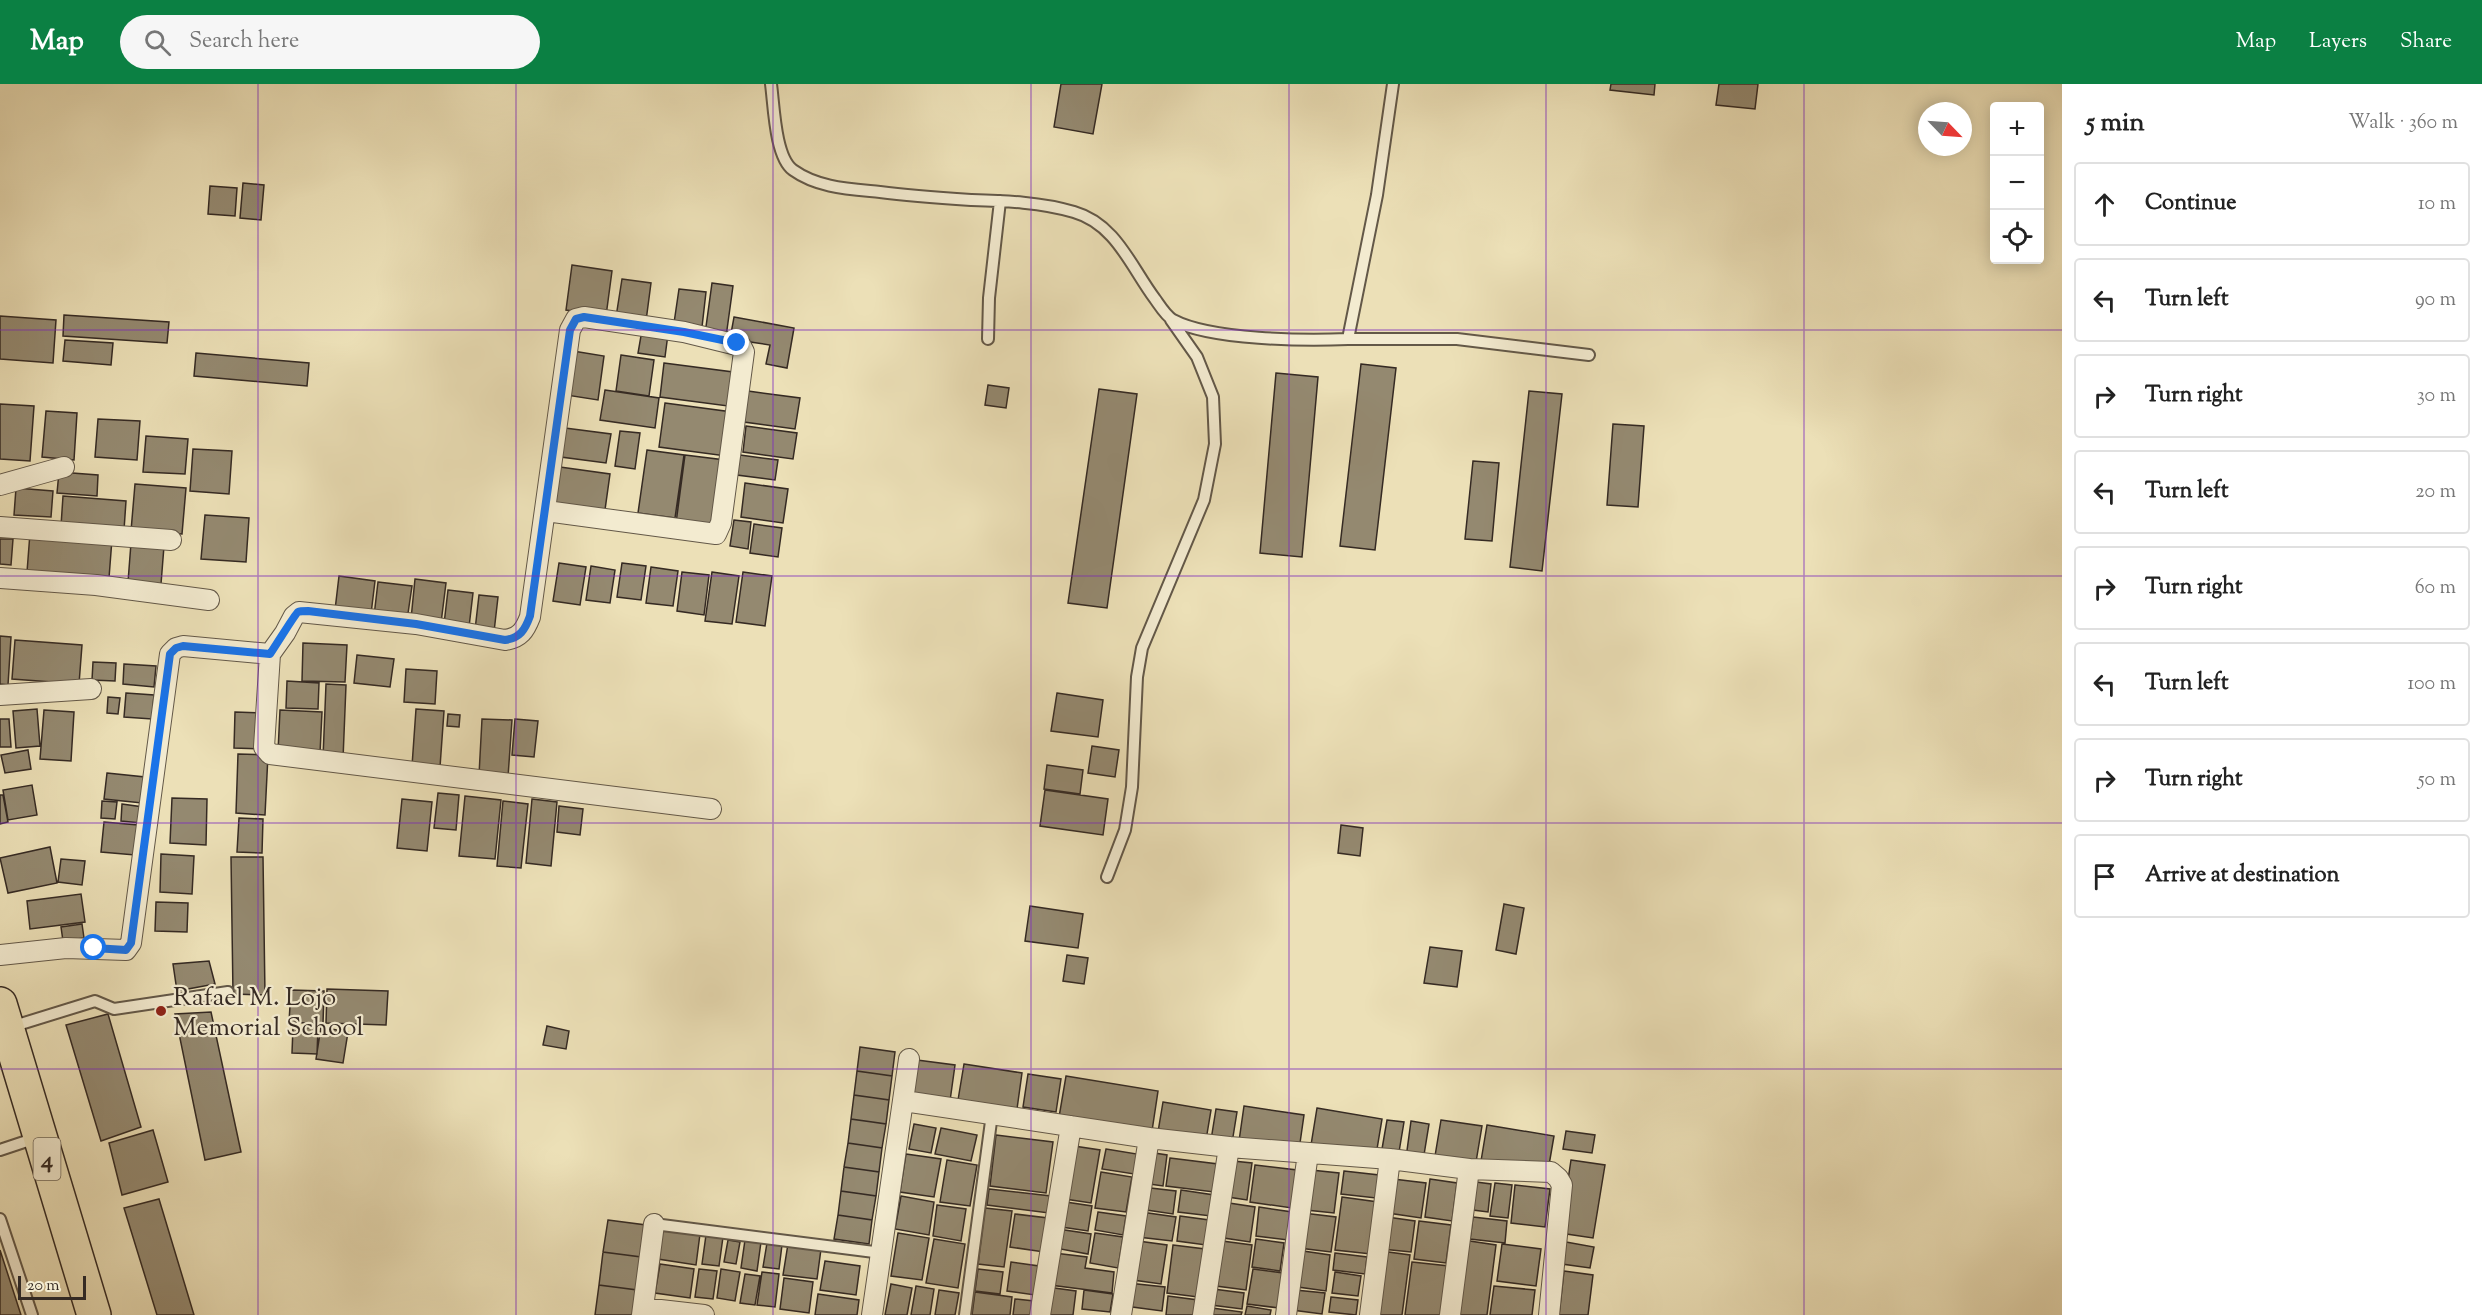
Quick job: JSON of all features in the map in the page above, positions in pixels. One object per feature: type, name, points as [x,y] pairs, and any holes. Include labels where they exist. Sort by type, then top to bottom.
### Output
[{"type":"highway","name":"4","points":[[2,1013],[94,1315]]},
{"type":"street","points":[[546,512],[716,534],[721,523],[732,451],[744,352],[741,346],[684,332],[584,317],[576,319],[570,330],[546,512],[530,616],[525,629],[516,638],[505,640],[416,624],[299,612],[294,616],[270,654],[264,747],[270,754],[711,809]]},
{"type":"street","points":[[0,485],[64,467]]},
{"type":"street","points":[[0,527],[171,540]]},
{"type":"street","points":[[0,578],[96,585],[209,600]]},
{"type":"street","points":[[0,955],[66,948],[126,950],[131,943],[170,654],[176,648],[183,646],[270,654]]},
{"type":"street","points":[[0,695],[91,689]]},
{"type":"street","points":[[872,1315],[909,1059]]},
{"type":"street","points":[[904,1101],[1149,1138],[1229,1147],[1390,1159],[1469,1169],[1551,1172],[1562,1185],[1549,1315]]},
{"type":"street","points":[[1040,1315],[1071,1126]]},
{"type":"street","points":[[1121,1315],[1149,1138]]},
{"type":"street","points":[[1203,1315],[1229,1147]]},
{"type":"street","points":[[1286,1315],[1308,1153]]},
{"type":"street","points":[[1370,1315],[1390,1159]]},
{"type":"street","points":[[1450,1315],[1469,1169]]},
{"type":"street","points":[[654,1224],[643,1311],[704,1315]]},
{"type":"lane","points":[[771,84],[782,155],[791,169],[812,181],[840,188],[933,198],[1030,203],[1075,212],[1101,224],[1118,243],[1144,284],[1197,357],[1213,397],[1215,444],[1204,500],[1142,648],[1137,677],[1132,787],[1125,830],[1107,877]]},
{"type":"lane","points":[[1348,339],[1377,195],[1393,84]]},
{"type":"lane","points":[[988,339],[989,297],[1000,201]]},
{"type":"lane","points":[[1171,320],[1212,331],[1266,338],[1313,341],[1457,339],[1589,355]]},
{"type":"lane","points":[[2,1013],[95,1001],[114,1009],[228,992]]},
{"type":"lane","points":[[965,1315],[992,1114]]},
{"type":"lane","points":[[0,1150],[39,1137]]},
{"type":"lane","points":[[0,1219],[32,1315]]},
{"type":"lane","points":[[654,1224],[882,1253]]},
{"type":"building","points":[[1061,84],[1102,84],[1093,134],[1054,127]]},
{"type":"building","points":[[1611,84],[1655,84],[1654,95],[1610,90]]},
{"type":"building","points":[[1719,84],[1758,84],[1755,109],[1716,105]]},
{"type":"building","points":[[243,183],[264,185],[261,220],[240,218]]},
{"type":"building","points":[[210,186],[237,188],[235,216],[208,214]]},
{"type":"building","points":[[572,265],[612,271],[606,316],[566,310]]},
{"type":"building","points":[[622,279],[651,283],[646,321],[616,317]]},
{"type":"building","points":[[712,283],[733,286],[726,337],[705,334]]},
{"type":"building","points":[[679,289],[706,292],[702,327],[674,323]]},
{"type":"building","points":[[64,315],[169,322],[167,343],[63,336]]},
{"type":"building","points":[[0,316],[56,320],[53,363],[0,359]]},
{"type":"building","points":[[734,317],[794,328],[787,368],[766,364],[770,345],[730,339]]},
{"type":"building","points":[[642,330],[668,334],[665,357],[638,353]]},
{"type":"building","points":[[65,340],[113,343],[111,365],[63,361]]},
{"type":"building","points":[[573,351],[604,356],[598,400],[566,395]]},
{"type":"building","points":[[196,353],[309,363],[307,386],[194,376]]},
{"type":"building","points":[[621,355],[654,360],[649,396],[616,391]]},
{"type":"building","points":[[664,363],[733,372],[728,406],[660,397]]},
{"type":"building","points":[[1361,364],[1396,368],[1375,550],[1340,546]]},
{"type":"building","points":[[1276,373],[1318,377],[1302,557],[1260,553]]},
{"type":"building","points":[[988,385],[1009,388],[1006,408],[985,405]]},
{"type":"building","points":[[1099,389],[1137,394],[1107,608],[1068,603]]},
{"type":"building","points":[[605,390],[659,398],[655,428],[600,420]]},
{"type":"building","points":[[748,391],[800,398],[795,429],[744,422]]},
{"type":"building","points":[[1529,391],[1562,394],[1542,571],[1510,567]]},
{"type":"building","points":[[665,403],[732,412],[726,456],[659,447]]},
{"type":"building","points":[[0,404],[34,406],[30,461],[0,459]]},
{"type":"building","points":[[46,411],[77,413],[74,460],[42,457]]},
{"type":"building","points":[[98,419],[140,421],[137,460],[95,457]]},
{"type":"building","points":[[1613,424],[1644,426],[1638,507],[1607,505]]},
{"type":"building","points":[[746,426],[797,433],[793,459],[743,452]]},
{"type":"building","points":[[565,428],[611,434],[606,463],[561,457]]},
{"type":"building","points":[[620,431],[640,433],[635,469],[615,466]]},
{"type":"building","points":[[146,436],[188,439],[185,474],[143,472]]},
{"type":"building","points":[[193,449],[232,451],[229,494],[190,491]]},
{"type":"building","points":[[647,450],[684,455],[675,518],[638,513]]},
{"type":"building","points":[[685,455],[725,460],[715,529],[676,523]]},
{"type":"building","points":[[740,455],[778,460],[775,480],[737,475]]},
{"type":"building","points":[[1473,461],[1499,463],[1492,541],[1465,539]]},
{"type":"building","points":[[560,467],[610,474],[604,517],[553,509]]},
{"type":"building","points":[[59,472],[98,475],[97,496],[57,493]]},
{"type":"building","points":[[745,483],[788,489],[783,523],[741,517]]},
{"type":"building","points":[[135,484],[186,488],[182,534],[131,531]]},
{"type":"building","points":[[16,488],[53,491],[51,517],[14,515]]},
{"type":"building","points":[[63,496],[126,501],[124,530],[61,526]]},
{"type":"building","points":[[205,515],[249,518],[246,562],[201,559]]},
{"type":"building","points":[[734,520],[751,522],[748,549],[730,546]]},
{"type":"building","points":[[754,524],[782,528],[778,557],[750,553]]},
{"type":"building","points":[[30,533],[112,539],[109,578],[27,572]]},
{"type":"building","points":[[0,539],[13,539],[11,565],[0,564]]},
{"type":"building","points":[[131,543],[164,546],[161,584],[128,582]]},
{"type":"building","points":[[559,563],[586,567],[580,605],[553,601]]},
{"type":"building","points":[[622,563],[646,566],[641,600],[617,597]]},
{"type":"building","points":[[591,566],[615,570],[610,603],[586,600]]},
{"type":"building","points":[[651,567],[678,571],[673,606],[646,603]]},
{"type":"building","points":[[682,572],[709,575],[704,615],[677,611]]},
{"type":"building","points":[[712,572],[739,576],[732,624],[705,621]]},
{"type":"building","points":[[743,572],[772,576],[765,626],[736,622]]},
{"type":"building","points":[[339,576],[375,581],[371,614],[335,610]]},
{"type":"building","points":[[415,579],[446,583],[441,623],[411,619]]},
{"type":"building","points":[[378,582],[412,586],[407,620],[374,616]]},
{"type":"building","points":[[448,590],[473,593],[469,627],[444,624]]},
{"type":"building","points":[[479,595],[498,597],[494,632],[475,630]]},
{"type":"building","points":[[0,636],[11,637],[8,685],[0,684]]},
{"type":"building","points":[[15,640],[82,645],[79,684],[12,679]]},
{"type":"building","points":[[303,643],[347,645],[345,682],[302,681]]},
{"type":"building","points":[[357,655],[394,659],[390,687],[354,683]]},
{"type":"building","points":[[93,662],[116,663],[115,681],[92,680]]},
{"type":"building","points":[[124,664],[156,666],[154,687],[123,684]]},
{"type":"building","points":[[406,669],[437,671],[435,704],[404,702]]},
{"type":"building","points":[[287,681],[319,683],[318,709],[286,708]]},
{"type":"building","points":[[326,684],[346,685],[343,759],[323,758]]},
{"type":"building","points":[[126,693],[154,695],[152,719],[124,717]]},
{"type":"building","points":[[1057,693],[1103,700],[1098,737],[1051,731]]},
{"type":"building","points":[[108,697],[120,698],[118,714],[107,713]]},
{"type":"building","points":[[37,709],[40,746],[16,748],[13,711]]},
{"type":"building","points":[[416,709],[444,711],[440,767],[412,766]]},
{"type":"building","points":[[44,710],[74,712],[71,761],[40,759]]},
{"type":"building","points":[[280,710],[322,712],[320,753],[278,752]]},
{"type":"building","points":[[235,712],[262,713],[261,749],[234,748]]},
{"type":"building","points":[[448,714],[460,715],[459,727],[447,726]]},
{"type":"building","points":[[0,719],[9,719],[11,747],[0,747]]},
{"type":"building","points":[[482,719],[512,720],[508,777],[479,775]]},
{"type":"building","points":[[515,719],[538,721],[534,757],[512,755]]},
{"type":"building","points":[[1092,746],[1119,750],[1115,777],[1088,773]]},
{"type":"building","points":[[28,750],[31,769],[5,773],[1,755]]},
{"type":"building","points":[[238,754],[268,755],[265,815],[236,813]]},
{"type":"building","points":[[1047,765],[1083,770],[1080,794],[1044,789]]},
{"type":"building","points":[[107,773],[145,777],[142,803],[104,799]]},
{"type":"building","points":[[32,785],[37,815],[8,820],[3,790]]},
{"type":"building","points":[[1045,790],[1108,799],[1103,835],[1040,826]]},
{"type":"building","points":[[438,793],[459,795],[456,830],[434,828]]},
{"type":"building","points":[[0,795],[3,795],[8,822],[0,824]]},
{"type":"building","points":[[465,796],[501,800],[495,859],[459,856]]},
{"type":"building","points":[[172,798],[207,799],[206,845],[170,843]]},
{"type":"building","points":[[402,799],[432,802],[427,851],[397,848]]},
{"type":"building","points":[[532,799],[557,802],[551,866],[526,863]]},
{"type":"building","points":[[102,801],[117,802],[115,819],[101,818]]},
{"type":"building","points":[[503,801],[528,804],[521,868],[497,866]]},
{"type":"building","points":[[122,804],[143,807],[141,823],[121,821]]},
{"type":"building","points":[[559,806],[583,809],[580,835],[557,832]]},
{"type":"building","points":[[239,818],[263,819],[262,853],[237,852]]},
{"type":"building","points":[[104,822],[138,825],[135,855],[101,852]]},
{"type":"building","points":[[1341,825],[1363,828],[1360,856],[1338,853]]},
{"type":"building","points":[[50,847],[57,883],[8,893],[0,858]]},
{"type":"building","points":[[161,854],[194,856],[192,894],[160,892]]},
{"type":"building","points":[[231,857],[263,857],[265,995],[233,994]]},
{"type":"building","points":[[61,859],[85,861],[82,885],[58,882]]},
{"type":"building","points":[[81,894],[85,922],[30,929],[27,901]]},
{"type":"building","points":[[156,902],[188,903],[187,932],[155,931]]},
{"type":"building","points":[[1504,904],[1524,908],[1516,954],[1496,950]]},
{"type":"building","points":[[1030,906],[1083,914],[1078,948],[1025,941]]},
{"type":"building","points":[[82,924],[84,938],[63,941],[61,927]]},
{"type":"building","points":[[1430,947],[1462,951],[1457,987],[1424,983]]},
{"type":"building","points":[[1067,955],[1088,958],[1084,984],[1063,981]]},
{"type":"building","points":[[209,961],[215,984],[177,991],[173,964]]},
{"type":"building","points":[[327,989],[388,991],[386,1025],[326,1023]]},
{"type":"building","points":[[291,990],[324,991],[323,1024],[289,1022]]},
{"type":"building","points":[[211,1012],[241,1152],[205,1160],[175,1014]]},
{"type":"building","points":[[108,1014],[141,1127],[101,1141],[66,1025]]},
{"type":"building","points":[[547,1026],[569,1031],[566,1049],[543,1045]]},
{"type":"building","points":[[293,1027],[318,1028],[317,1054],[292,1053]]},
{"type":"building","points":[[321,1027],[348,1032],[343,1063],[316,1059]]},
{"type":"building","points":[[860,1047],[895,1052],[892,1076],[857,1071]]},
{"type":"building","points":[[917,1060],[955,1065],[950,1101],[912,1096]]},
{"type":"building","points":[[964,1064],[1022,1073],[1017,1109],[958,1100]]},
{"type":"building","points":[[857,1071],[892,1076],[889,1100],[854,1095]]},
{"type":"building","points":[[1028,1074],[1061,1079],[1056,1112],[1023,1107]]},
{"type":"building","points":[[1066,1076],[1158,1091],[1152,1131],[1059,1117]]},
{"type":"building","points":[[854,1095],[889,1100],[886,1124],[851,1119]]},
{"type":"building","points":[[1163,1102],[1211,1110],[1206,1140],[1158,1132]]},
{"type":"building","points":[[1244,1106],[1304,1115],[1299,1150],[1239,1141]]},
{"type":"building","points":[[1317,1108],[1382,1119],[1376,1155],[1311,1145]]},
{"type":"building","points":[[1216,1109],[1237,1112],[1232,1143],[1211,1140]]},
{"type":"building","points":[[851,1119],[886,1124],[882,1148],[848,1143]]},
{"type":"building","points":[[1387,1120],[1404,1122],[1399,1152],[1382,1149]]},
{"type":"building","points":[[1441,1120],[1482,1126],[1476,1162],[1435,1156]]},
{"type":"building","points":[[1411,1121],[1429,1124],[1423,1161],[1406,1158]]},
{"type":"building","points":[[914,1124],[936,1128],[931,1153],[909,1149]]},
{"type":"building","points":[[1487,1125],[1554,1136],[1548,1171],[1481,1161]]},
{"type":"building","points":[[941,1128],[977,1135],[971,1161],[935,1154]]},
{"type":"building","points":[[153,1130],[168,1182],[122,1195],[109,1143]]},
{"type":"building","points":[[1566,1131],[1595,1135],[1592,1153],[1563,1149]]},
{"type":"building","points":[[996,1135],[1053,1142],[1046,1193],[990,1186]]},
{"type":"building","points":[[848,1143],[882,1148],[879,1172],[844,1167]]},
{"type":"building","points":[[1074,1146],[1100,1150],[1091,1203],[1065,1199]]},
{"type":"building","points":[[1106,1149],[1137,1154],[1134,1174],[1102,1169]]},
{"type":"building","points":[[1148,1152],[1167,1155],[1163,1186],[1143,1183]]},
{"type":"building","points":[[906,1154],[941,1159],[934,1197],[900,1192]]},
{"type":"building","points":[[1170,1158],[1218,1164],[1214,1192],[1166,1186]]},
{"type":"building","points":[[947,1160],[977,1165],[970,1206],[940,1202]]},
{"type":"building","points":[[1571,1160],[1605,1165],[1593,1238],[1560,1233]]},
{"type":"building","points":[[1233,1161],[1252,1163],[1247,1200],[1228,1197]]},
{"type":"building","points":[[1255,1165],[1297,1170],[1292,1208],[1250,1202]]},
{"type":"building","points":[[844,1167],[879,1172],[876,1196],[841,1191]]},
{"type":"building","points":[[1311,1170],[1339,1173],[1334,1213],[1306,1210]]},
{"type":"building","points":[[1344,1171],[1379,1175],[1376,1198],[1341,1194]]},
{"type":"building","points":[[1101,1172],[1132,1177],[1126,1212],[1095,1208]]},
{"type":"building","points":[[1393,1179],[1426,1183],[1421,1218],[1388,1213]]},
{"type":"building","points":[[1430,1179],[1457,1183],[1452,1221],[1425,1217]]},
{"type":"building","points":[[1476,1182],[1491,1184],[1488,1212],[1473,1210]]},
{"type":"building","points":[[1495,1183],[1512,1185],[1508,1218],[1490,1216]]},
{"type":"building","points":[[1515,1185],[1550,1189],[1545,1227],[1511,1223]]},
{"type":"building","points":[[1142,1187],[1176,1191],[1173,1214],[1140,1209]]},
{"type":"building","points":[[989,1189],[1051,1196],[1049,1213],[987,1205]]},
{"type":"building","points":[[1181,1190],[1214,1195],[1211,1216],[1178,1212]]},
{"type":"building","points":[[841,1191],[876,1196],[872,1220],[838,1215]]},
{"type":"building","points":[[901,1196],[934,1202],[929,1235],[895,1229]]},
{"type":"building","points":[[1342,1197],[1378,1202],[1371,1254],[1335,1250]]},
{"type":"building","points":[[159,1199],[194,1315],[157,1315],[124,1208]]},
{"type":"building","points":[[1059,1201],[1092,1206],[1088,1231],[1055,1226]]},
{"type":"building","points":[[1229,1203],[1255,1207],[1250,1242],[1224,1238]]},
{"type":"building","points":[[937,1205],[966,1209],[961,1241],[933,1236]]},
{"type":"building","points":[[1259,1207],[1292,1212],[1288,1240],[1256,1236]]},
{"type":"building","points":[[985,1208],[1012,1211],[1004,1267],[978,1264]]},
{"type":"building","points":[[1098,1212],[1126,1216],[1123,1235],[1095,1230]]},
{"type":"building","points":[[1141,1212],[1176,1217],[1172,1241],[1138,1237]]},
{"type":"building","points":[[1303,1213],[1336,1217],[1331,1252],[1299,1248]]},
{"type":"building","points":[[1015,1214],[1048,1218],[1044,1252],[1010,1247]]},
{"type":"building","points":[[838,1215],[872,1220],[869,1244],[834,1239]]},
{"type":"building","points":[[1180,1216],[1209,1220],[1206,1245],[1177,1241]]},
{"type":"building","points":[[1387,1217],[1415,1221],[1411,1252],[1382,1249]]},
{"type":"building","points":[[1473,1217],[1507,1221],[1505,1243],[1470,1239]]},
{"type":"building","points":[[608,1220],[646,1225],[641,1257],[603,1252]]},
{"type":"building","points":[[1419,1221],[1451,1225],[1446,1263],[1414,1259]]},
{"type":"building","points":[[662,1228],[700,1234],[696,1265],[658,1259]]},
{"type":"building","points":[[1058,1229],[1091,1234],[1088,1254],[1055,1248]]},
{"type":"building","points":[[898,1233],[929,1238],[922,1280],[891,1276]]},
{"type":"building","points":[[1095,1233],[1123,1237],[1118,1268],[1090,1263]]},
{"type":"building","points":[[706,1235],[723,1237],[719,1266],[702,1264]]},
{"type":"building","points":[[934,1239],[965,1244],[958,1288],[926,1283]]},
{"type":"building","points":[[1256,1239],[1284,1243],[1280,1271],[1252,1267]]},
{"type":"building","points":[[728,1240],[740,1242],[736,1264],[724,1262]]},
{"type":"building","points":[[745,1240],[761,1242],[757,1271],[741,1268]]},
{"type":"building","points":[[1463,1240],[1496,1245],[1487,1315],[1453,1315]]},
{"type":"building","points":[[1138,1241],[1167,1245],[1161,1284],[1133,1280]]},
{"type":"building","points":[[1222,1241],[1252,1245],[1246,1290],[1216,1286]]},
{"type":"building","points":[[1566,1242],[1594,1247],[1590,1268],[1562,1264]]},
{"type":"building","points":[[767,1243],[782,1245],[779,1269],[763,1267]]},
{"type":"building","points":[[788,1244],[821,1249],[817,1279],[783,1275]]},
{"type":"building","points":[[1502,1244],[1541,1249],[1536,1286],[1497,1281]]},
{"type":"building","points":[[1173,1245],[1205,1249],[1198,1297],[1167,1293]]},
{"type":"building","points":[[0,1250],[21,1315],[0,1315]]},
{"type":"building","points":[[1303,1251],[1330,1255],[1326,1291],[1298,1287]]},
{"type":"building","points":[[1381,1251],[1410,1255],[1402,1315],[1372,1315]]},
{"type":"building","points":[[603,1252],[641,1257],[637,1290],[599,1285]]},
{"type":"building","points":[[1054,1253],[1087,1257],[1085,1268],[1114,1272],[1112,1293],[1050,1285]]},
{"type":"building","points":[[1335,1253],[1367,1257],[1365,1274],[1333,1270]]},
{"type":"building","points":[[825,1261],[860,1266],[856,1295],[820,1290]]},
{"type":"building","points":[[1011,1262],[1039,1266],[1035,1295],[1007,1291]]},
{"type":"building","points":[[1412,1262],[1449,1266],[1442,1315],[1405,1315]]},
{"type":"building","points":[[660,1264],[694,1269],[690,1298],[655,1293]]},
{"type":"building","points":[[699,1269],[717,1271],[713,1299],[695,1297]]},
{"type":"building","points":[[721,1269],[740,1272],[735,1301],[717,1298]]},
{"type":"building","points":[[978,1269],[1003,1272],[1000,1294],[975,1291]]},
{"type":"building","points":[[1253,1269],[1283,1273],[1279,1308],[1247,1304]]},
{"type":"building","points":[[1564,1271],[1593,1275],[1588,1315],[1559,1315]]},
{"type":"building","points":[[762,1272],[779,1274],[775,1307],[757,1305]]},
{"type":"building","points":[[1335,1272],[1361,1276],[1358,1296],[1332,1293]]},
{"type":"building","points":[[745,1274],[760,1276],[755,1305],[740,1303]]},
{"type":"building","points":[[784,1278],[813,1282],[809,1313],[780,1309]]},
{"type":"building","points":[[1128,1283],[1165,1287],[1162,1311],[1125,1306]]},
{"type":"building","points":[[891,1284],[912,1288],[907,1315],[885,1315]]},
{"type":"building","points":[[599,1285],[637,1290],[633,1315],[595,1315]]},
{"type":"building","points":[[916,1286],[934,1289],[930,1315],[911,1315]]},
{"type":"building","points":[[1494,1286],[1535,1290],[1532,1315],[1490,1315]]},
{"type":"building","points":[[1047,1287],[1076,1291],[1073,1315],[1044,1315]]},
{"type":"building","points":[[1213,1289],[1244,1293],[1242,1309],[1211,1305]]},
{"type":"building","points":[[939,1290],[959,1293],[955,1315],[935,1315]]},
{"type":"building","points":[[1084,1290],[1113,1294],[1110,1312],[1082,1309]]},
{"type":"building","points":[[1295,1290],[1325,1293],[1322,1314],[1292,1310]]},
{"type":"building","points":[[975,1292],[1012,1297],[1010,1315],[972,1315]]},
{"type":"building","points":[[818,1294],[859,1300],[857,1315],[815,1315]]},
{"type":"building","points":[[1168,1296],[1198,1300],[1196,1315],[1166,1315]]},
{"type":"building","points":[[1331,1297],[1358,1300],[1356,1315],[1329,1312]]},
{"type":"building","points":[[1015,1299],[1034,1301],[1033,1315],[1013,1315]]},
{"type":"building","points":[[1247,1306],[1271,1310],[1270,1315],[1245,1315]]},
{"type":"building","points":[[1212,1308],[1242,1312],[1241,1315],[1211,1315]]},
{"type":"place","name":"Rafael M. Lojo Memorial School","points":[[161,1011]]},
{"type":"route","points":[[94,948],[120,951],[126,950],[131,943],[170,654],[176,648],[183,646],[270,654],[294,616],[299,612],[308,611],[416,624],[505,640],[516,638],[525,629],[530,616],[570,330],[576,319],[584,317],[684,332],[737,343]]}]
